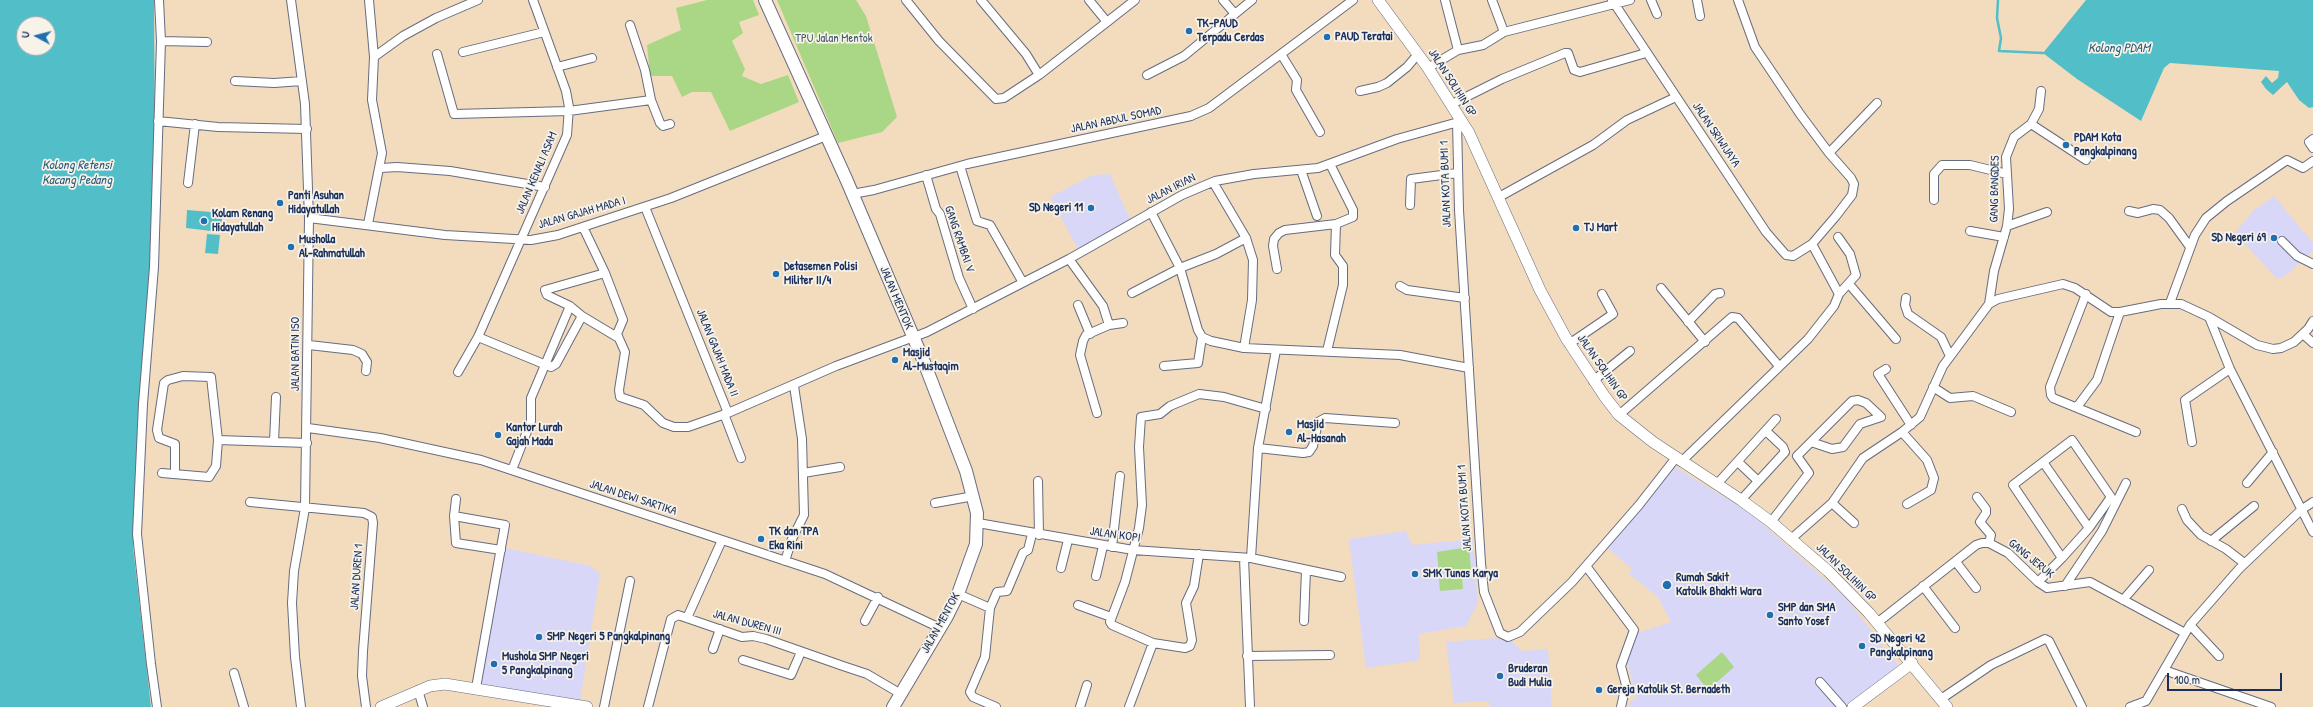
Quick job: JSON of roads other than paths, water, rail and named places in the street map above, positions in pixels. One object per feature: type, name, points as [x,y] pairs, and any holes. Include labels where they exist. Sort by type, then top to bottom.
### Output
[{"type":"highway","name":"JALAN MENTOK","points":[[765,0],[852,194],[956,442],[974,496],[978,524],[971,561],[958,594],[940,628],[893,707]]},
{"type":"main road","name":"JALAN SOLIHIN GP","points":[[1378,0],[1428,68],[1452,104],[1499,197],[1540,290],[1569,344],[1593,381],[1619,415],[1678,460],[1717,484],[1771,522],[1828,571],[1877,623],[1944,703]]},
{"type":"main road","points":[[1853,707],[1912,663]]},
{"type":"main road","points":[[381,707],[418,690],[437,685],[476,688],[587,707]]},
{"type":"street","points":[[158,707],[151,664],[137,534],[143,404],[154,267],[160,41],[159,0]]},
{"type":"street","name":"JALAN BATIN ISO","points":[[291,0],[307,129],[309,218],[308,428],[305,508],[294,572],[292,603],[295,657],[301,707]]},
{"type":"street","points":[[368,224],[381,168],[382,153],[372,100],[374,57],[369,0]]},
{"type":"street","name":"JALAN KENALI ASAM","points":[[458,372],[478,337],[565,143],[569,112],[566,91],[533,0]]},
{"type":"street","points":[[906,0],[939,41],[994,98],[1004,98],[1039,75],[1135,0]]},
{"type":"street","points":[[982,0],[1026,54],[1039,75]]},
{"type":"street","points":[[1089,0],[1107,22]]},
{"type":"street","points":[[1223,0],[1235,14]]},
{"type":"street","points":[[1147,75],[1184,56],[1252,0]]},
{"type":"street","name":"JALAN ABDUL SOMAD","points":[[852,194],[874,190],[960,166],[1191,116],[1209,108],[1353,0]]},
{"type":"street","points":[[1445,0],[1458,50]]},
{"type":"street","points":[[1492,0],[1504,32]]},
{"type":"street","points":[[1428,68],[1458,50],[1483,45],[1504,32],[1613,2],[1630,0]]},
{"type":"street","points":[[1651,0],[1657,14]]},
{"type":"street","points":[[1697,0],[1700,16]]},
{"type":"street","points":[[1738,0],[1756,47],[1829,152],[1851,178],[1854,190],[1848,201],[1812,244],[1839,294]]},
{"type":"street","points":[[374,57],[402,36],[436,18],[474,1]]},
{"type":"street","name":"JALAN SRIWIJAYA","points":[[1613,2],[1758,221],[1782,252],[1786,256],[1793,256],[1812,244]]},
{"type":"street","points":[[630,25],[646,70],[651,100],[662,125],[670,124]]},
{"type":"street","points":[[463,52],[544,32]]},
{"type":"street","points":[[160,41],[207,42]]},
{"type":"street","points":[[1452,104],[1502,79],[1566,52],[1574,70],[1580,72],[1646,53]]},
{"type":"street","points":[[437,54],[454,114],[569,112],[651,100]]},
{"type":"street","points":[[1281,54],[1297,80],[1296,90],[1320,132]]},
{"type":"street","points":[[1360,91],[1378,88],[1387,83],[1407,67],[1418,54]]},
{"type":"street","points":[[557,67],[592,58]]},
{"type":"street","points":[[235,80],[274,83],[302,81]]},
{"type":"street","points":[[2041,91],[2039,109],[2031,124],[2086,160]]},
{"type":"street","points":[[1499,197],[1593,145],[1627,120],[1676,97]]},
{"type":"street","points":[[1829,152],[1877,103]]},
{"type":"street","points":[[158,120],[249,128],[307,129]]},
{"type":"street","name":"JALAN IRIAN","points":[[912,337],[973,309],[1022,281],[1069,259],[1151,212],[1212,182],[1254,174],[1301,170],[1330,164],[1397,139],[1460,121]]},
{"type":"street","name":"JALAN KOTA BUMI 1","points":[[1460,121],[1457,173],[1483,583],[1486,598],[1500,633],[1508,637],[1520,632],[1586,566],[1678,460],[1779,366],[1822,322],[1839,294],[1849,284]]},
{"type":"street","points":[[188,183],[195,124]]},
{"type":"street","name":"GANG BANGDES","points":[[1989,304],[1994,271],[2007,226],[2009,209],[2006,158],[2011,141],[2031,124]]},
{"type":"street","name":"JALAN GAJAH MADA I","points":[[309,218],[368,224],[445,235],[521,240],[558,235],[645,207],[721,180],[826,136]]},
{"type":"street","points":[[2313,139],[2309,142],[2313,148]]},
{"type":"street","points":[[2170,303],[2190,247],[2206,218],[2227,201],[2287,160],[2302,168],[2313,161]]},
{"type":"street","points":[[1277,269],[1274,239],[1279,233],[1285,230],[1336,224],[1353,217],[1354,212],[1330,164]]},
{"type":"street","points":[[1934,200],[1934,174],[1942,165],[1970,165],[2007,174]]},
{"type":"street","points":[[960,166],[978,221],[990,224],[1022,281]]},
{"type":"street","points":[[381,168],[397,167],[450,171],[545,187]]},
{"type":"street","points":[[1301,170],[1317,216]]},
{"type":"street","points":[[1410,206],[1411,180],[1457,173]]},
{"type":"street","name":"GANG RAMBAI V","points":[[926,175],[936,210],[940,214],[959,278],[973,309]]},
{"type":"street","points":[[1212,182],[1246,238],[1253,260],[1251,308],[1244,348]]},
{"type":"street","name":"JALAN GAJAH MADA II","points":[[645,207],[726,414],[794,386],[836,366],[912,337]]},
{"type":"street","points":[[2129,211],[2138,213],[2153,209],[2160,210],[2169,218],[2190,247]]},
{"type":"street","points":[[1151,212],[1180,268],[1196,326],[1202,337],[1198,363],[1164,366]]},
{"type":"street","points":[[2007,226],[2047,212]]},
{"type":"street","points":[[1327,351],[1343,280],[1343,266],[1334,255],[1336,224]]},
{"type":"street","points":[[583,227],[605,273],[623,320],[617,336]]},
{"type":"street","points":[[1970,230],[2004,238]]},
{"type":"street","points":[[1838,237],[1850,254],[1854,264],[1856,275],[1849,284],[1896,339]]},
{"type":"street","points":[[1132,293],[1180,268],[1216,254],[1246,238]]},
{"type":"street","points":[[2282,241],[2297,256],[2313,264]]},
{"type":"street","points":[[1069,259],[1103,306],[1109,325]]},
{"type":"street","points":[[605,273],[544,290],[547,295],[570,306],[582,316],[617,336],[625,352],[619,390],[622,398],[644,405],[663,423],[674,427],[688,427],[726,414],[741,458]]},
{"type":"street","points":[[1791,539],[1832,503],[1863,458],[1881,444],[1902,432],[1924,412],[1939,373],[1950,356],[1989,304],[1998,300],[2056,284],[2068,285],[2086,294],[2105,310],[2120,312],[2170,303],[2190,307],[2264,347],[2281,348],[2304,334],[2313,321]]},
{"type":"street","points":[[1400,286],[1407,290],[1465,298]]},
{"type":"street","points":[[1661,288],[1705,342]]},
{"type":"street","points":[[1688,322],[1715,294],[1720,293]]},
{"type":"street","points":[[1569,344],[1613,314],[1602,294]]},
{"type":"street","points":[[2086,294],[2049,390],[2053,398],[2136,432]]},
{"type":"street","points":[[1906,298],[1905,305],[1908,314],[1941,337],[1950,356]]},
{"type":"street","points":[[1078,305],[1090,334]]},
{"type":"street","points":[[512,470],[531,421],[531,398],[543,365],[570,306]]},
{"type":"street","points":[[2077,407],[2097,380],[2120,312]]},
{"type":"street","points":[[478,337],[551,367],[556,364],[582,316]]},
{"type":"street","points":[[1619,415],[1732,317],[1735,317],[1779,366]]},
{"type":"street","points":[[2209,317],[2230,369],[2313,532]]},
{"type":"street","points":[[1097,414],[1080,355],[1084,339],[1090,334],[1109,325],[1123,323]]},
{"type":"street","points":[[2304,334],[2313,343]]},
{"type":"street","points":[[1202,337],[1219,344],[1244,348],[1400,355],[1469,368]]},
{"type":"street","points":[[309,345],[353,350],[362,354],[368,362],[366,371]]},
{"type":"street","points":[[1250,707],[1247,656],[1248,558],[1258,448],[1276,350]]},
{"type":"street","points":[[1593,381],[1630,351]]},
{"type":"street","points":[[1886,368],[1878,374],[1911,425]]},
{"type":"street","points":[[2192,442],[2185,400],[2230,369]]},
{"type":"street","points":[[162,473],[209,477],[216,466],[218,440],[211,377],[208,375],[183,376],[165,381],[158,437],[174,444],[175,474]]},
{"type":"street","points":[[785,561],[792,539],[804,515],[802,439],[794,386]]},
{"type":"street","points":[[1933,387],[1950,398],[1973,396],[2011,412]]},
{"type":"street","points":[[1199,554],[1194,586],[1186,603],[1192,640],[1190,646],[1185,648],[1153,643],[1112,626],[1111,617],[1124,582],[1133,550],[1142,505],[1139,447],[1142,416],[1160,414],[1170,406],[1199,394],[1224,397],[1266,409]]},
{"type":"street","points":[[274,442],[276,397]]},
{"type":"street","points":[[1771,522],[1809,473],[1797,456],[1811,442],[1852,401],[1858,400],[1866,403],[1881,417],[1860,424],[1843,446],[1832,449],[1811,442]]},
{"type":"street","points":[[1258,448],[1303,453],[1309,452],[1313,446],[1318,422],[1325,418],[1395,423]]},
{"type":"street","points":[[1717,484],[1776,419]]},
{"type":"street","name":"JALAN DEWI SARTIKA","points":[[308,428],[428,447],[481,460],[825,574],[878,597],[940,628]]},
{"type":"street","points":[[1741,500],[1757,480],[1785,450],[1766,431]]},
{"type":"street","points":[[1902,432],[1927,460],[1934,478],[1931,490],[1907,504]]},
{"type":"street","points":[[218,440],[307,443]]},
{"type":"street","points":[[2038,582],[2062,558],[2089,528],[2111,497],[2072,440],[2013,485],[2062,558]]},
{"type":"street","points":[[2247,483],[2273,452]]},
{"type":"street","points":[[1738,462],[1757,480]]},
{"type":"street","points":[[2043,462],[2089,528]]},
{"type":"street","points":[[803,473],[840,467]]},
{"type":"street","points":[[1112,547],[1120,476]]},
{"type":"street","points":[[996,707],[973,697],[970,692],[985,657],[990,608],[997,592],[1007,591],[1023,554],[1028,549],[1036,534],[1038,481]]},
{"type":"street","points":[[2065,586],[2102,531],[2126,483]]},
{"type":"street","points":[[935,503],[974,496]]},
{"type":"street","points":[[1976,497],[1986,509],[1986,513],[1980,522],[1992,535],[1989,543]]},
{"type":"street","points":[[456,499],[454,516],[456,543],[501,550]]},
{"type":"street","name":"JALAN DUREN 1","points":[[250,502],[368,514],[373,520],[362,651],[362,676],[366,707]]},
{"type":"street","points":[[2132,707],[2146,701],[2190,624],[2244,563],[2301,510],[2313,502]]},
{"type":"street","points":[[1832,503],[1854,523]]},
{"type":"street","points":[[2211,542],[2254,506]]},
{"type":"street","points":[[2182,509],[2193,528],[2211,542],[2231,552],[2244,563]]},
{"type":"street","points":[[454,516],[504,524],[501,550],[476,688]]},
{"type":"street","name":"JALAN KOPI","points":[[978,524],[1002,526],[1068,540],[1133,550],[1248,558],[1341,577]]},
{"type":"street","points":[[687,618],[722,540]]},
{"type":"street","points":[[1061,568],[1068,540]]},
{"type":"street","name":"GANG JERUK","points":[[1877,623],[1976,545],[1989,543],[2008,553],[2038,582],[2047,588],[2090,582],[2185,633]]},
{"type":"street","points":[[1096,576],[1103,546]]},
{"type":"street","points":[[1956,562],[1976,588]]},
{"type":"street","points":[[1586,566],[1634,630],[1621,666],[1626,682],[1621,707]]},
{"type":"street","points":[[1304,621],[1306,570]]},
{"type":"street","points":[[2123,600],[2148,570]]},
{"type":"street","points":[[604,707],[630,581]]},
{"type":"street","points":[[1923,586],[1954,628]]},
{"type":"street","points":[[958,594],[990,608]]},
{"type":"street","points":[[865,621],[878,597]]},
{"type":"street","points":[[1078,605],[1111,617]]},
{"type":"street","name":"JALAN DUREN III","points":[[648,707],[671,619],[678,615],[744,637],[753,636],[766,639],[867,674],[901,694]]},
{"type":"street","points":[[2190,624],[2219,656]]},
{"type":"street","points":[[713,648],[720,629]]},
{"type":"street","points":[[1944,703],[1991,665],[2028,645],[2045,639],[2049,640],[2082,707]]},
{"type":"street","points":[[1129,707],[1153,643]]},
{"type":"street","points":[[743,660],[791,675],[801,652]]},
{"type":"street","points":[[1247,656],[1330,655]]},
{"type":"street","points":[[2164,670],[2257,705],[2271,707]]},
{"type":"street","points":[[234,673],[244,707]]},
{"type":"street","points":[[1820,682],[1842,707]]},
{"type":"street","points":[[1080,707],[1087,685]]},
{"type":"street","points":[[418,690],[423,707]]},
{"type":"water","name":"Kolong Retensi Kacang Pedang","points":[[0,0],[154,0],[155,147],[152,230],[133,547],[151,707],[0,707]]},
{"type":"water","name":"Kolong PDAM","points":[[2086,0],[2313,0],[2313,107],[2309,108],[2299,100],[2287,82],[2273,95],[2266,89],[2261,82],[2266,76],[2272,83],[2278,78],[2279,71],[2170,63],[2164,68],[2141,121],[2077,79],[2043,53]]},
{"type":"water","name":"Kolam Renang Hidayatullah","points":[[187,210],[223,213],[220,232],[186,228]]},
{"type":"water","name":"Kolam Renang Hidayatullah","points":[[207,234],[220,235],[218,254],[205,253]]},
{"type":"waterway","points":[[1998,0],[1997,18],[2001,38],[1999,51],[2043,53]]},
{"type":"place","name":"TK-PAUD Terpadu Cerdas","points":[[1189,31]]},
{"type":"place","name":"PAUD Teratai","points":[[1327,37]]},
{"type":"place","name":"PDAM Kota Pangkalpinang","points":[[2066,145]]},
{"type":"place","name":"Panti Asuhan Hidayatullah","points":[[280,203]]},
{"type":"place","name":"SD Negeri 11","points":[[1091,208]]},
{"type":"place","name":"Kolam Renang Hidayatullah","points":[[204,221]]},
{"type":"place","name":"TJ Mart","points":[[1576,228]]},
{"type":"place","name":"SD Negeri 69","points":[[2274,238]]},
{"type":"place","name":"Musholla Al-Rahmatullah","points":[[291,247]]},
{"type":"place","name":"Detasemen Polisi Militer II/4","points":[[776,274]]},
{"type":"place","name":"Masjid Al-Mustaqim","points":[[895,360]]},
{"type":"place","name":"Masjid Al-Hasanah","points":[[1289,432]]},
{"type":"place","name":"Kantor Lurah Gajah Mada","points":[[498,435]]},
{"type":"place","name":"TK dan TPA Eka Rini","points":[[761,539]]},
{"type":"place","name":"SMK Tunas Karya","points":[[1415,574]]},
{"type":"place","name":"Rumah Sakit Katolik Bhakti Wara","points":[[1667,585]]},
{"type":"place","name":"SMP dan SMA Santo Yosef","points":[[1770,615]]},
{"type":"place","name":"SMP Negeri 5 Pangkalpinang","points":[[539,637]]},
{"type":"place","name":"SD Negeri 42 Pangkalpinang","points":[[1862,646]]},
{"type":"place","name":"Mushola SMP Negeri 5 Pangkalpinang","points":[[494,664]]},
{"type":"place","name":"Bruderan Budi Mulia","points":[[1500,676]]},
{"type":"place","name":"Gereja Katolik St. Bernadeth","points":[[1599,690]]},
{"type":"park label","name":"TPU Jalan Mentok","points":[[834,39]]}]
